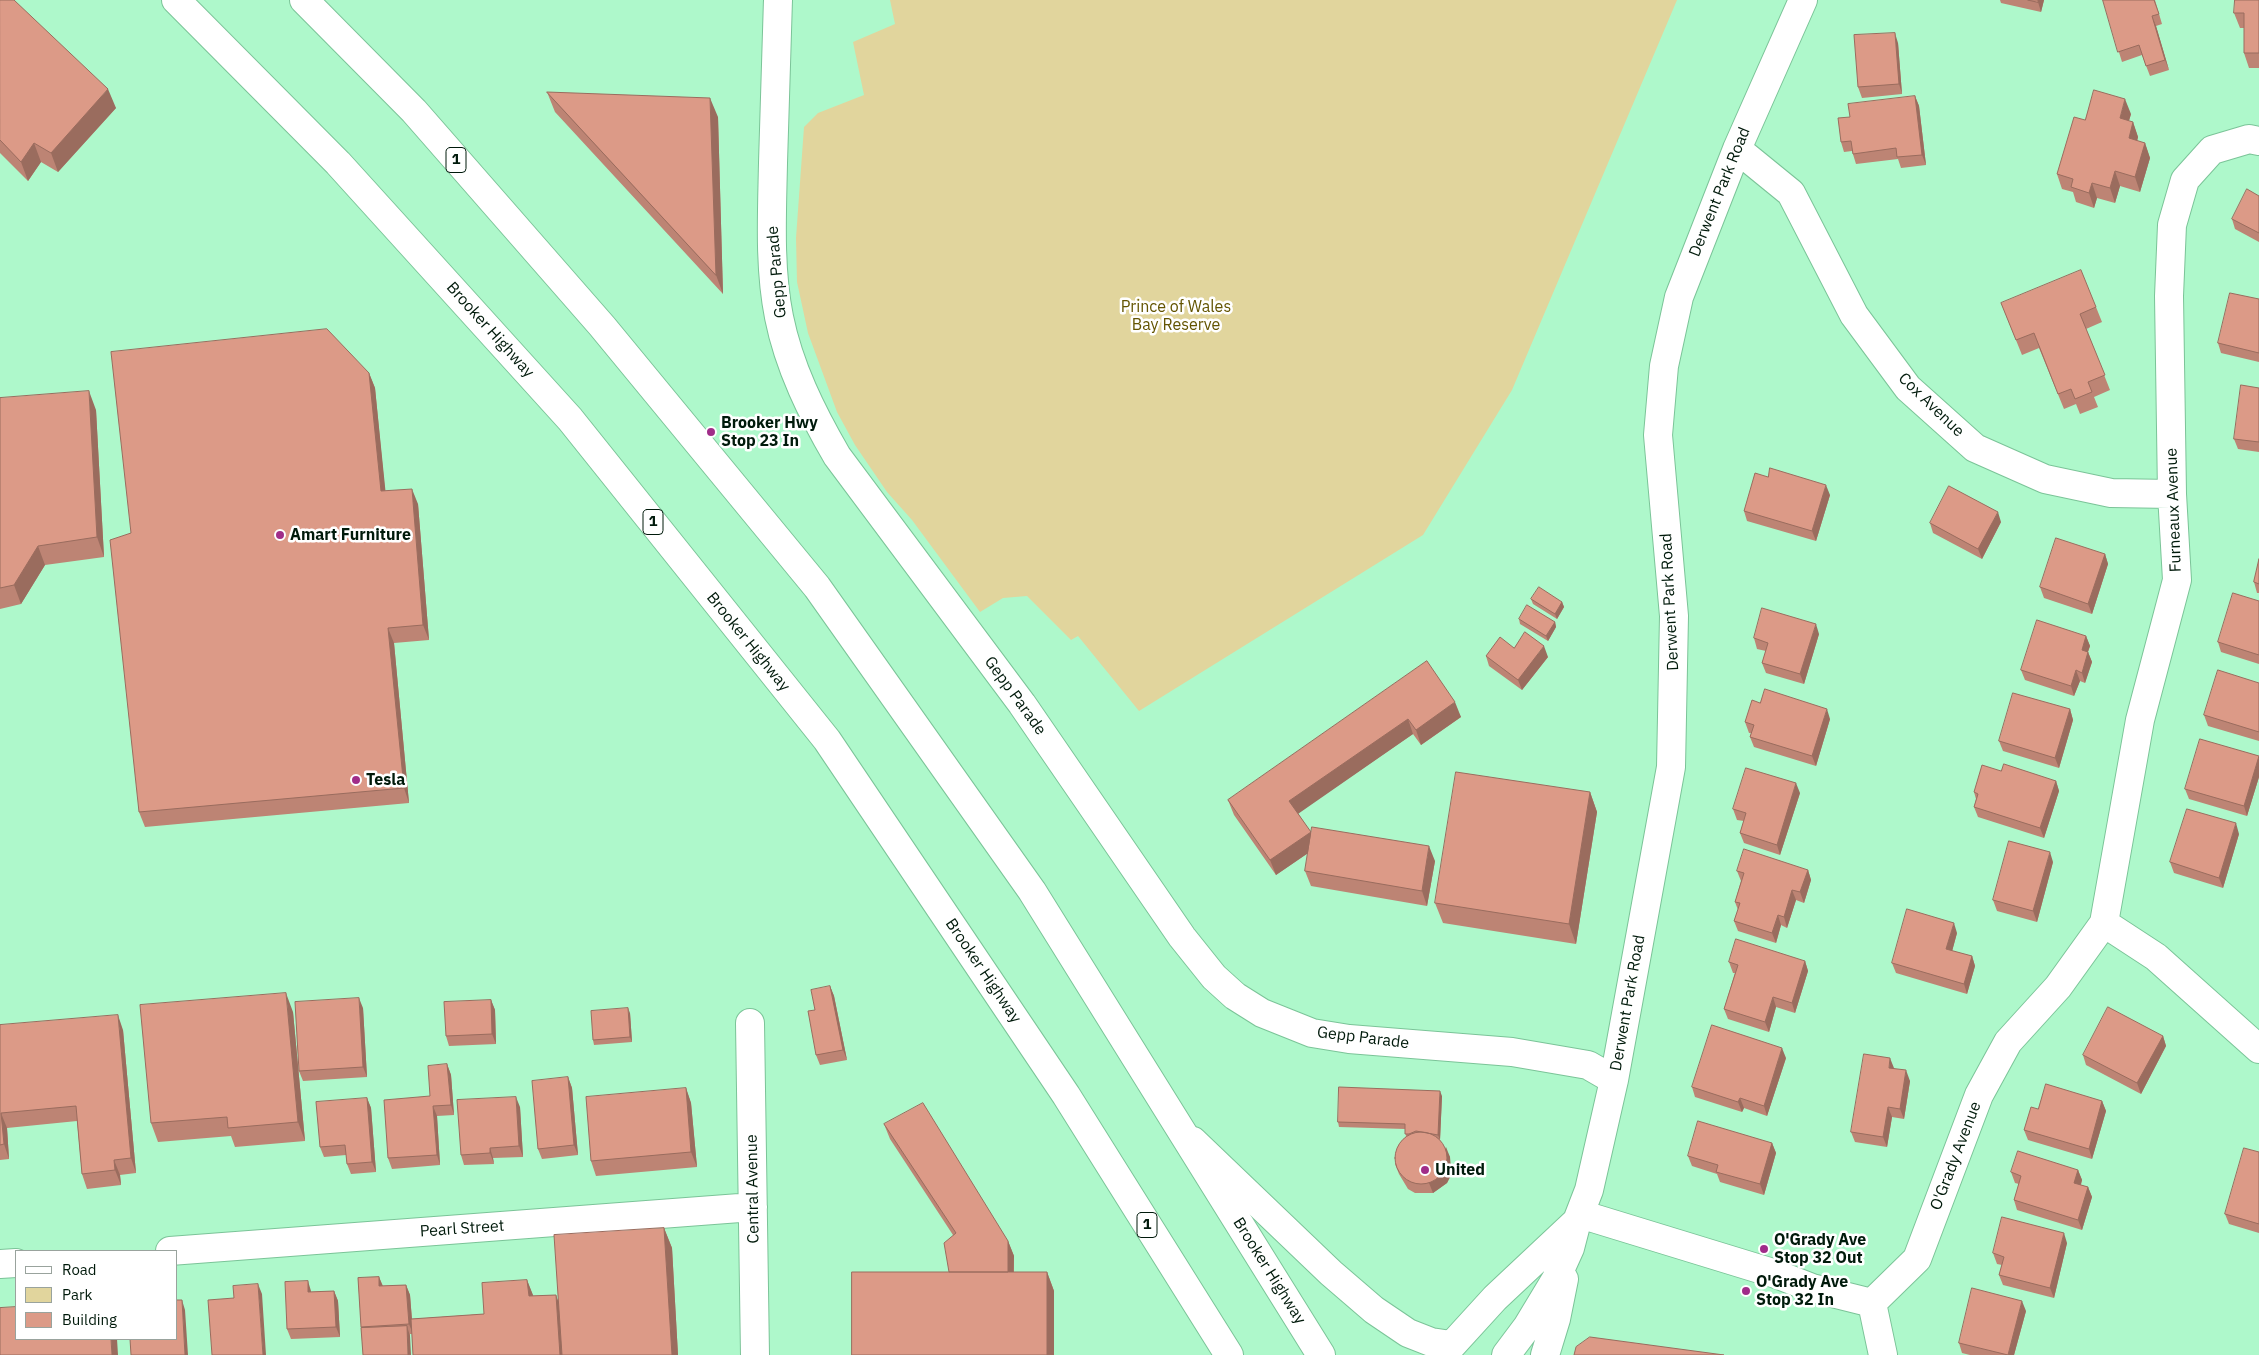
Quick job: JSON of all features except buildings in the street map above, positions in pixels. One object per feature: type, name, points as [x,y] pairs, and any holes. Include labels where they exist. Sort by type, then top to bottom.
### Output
[{"type":"main road","name":"Brooker Highway","points":[[176,0],[338,163],[570,420],[827,740],[1066,1095],[1229,1355]]},
{"type":"main road","name":"Brooker Highway","points":[[304,0],[414,111],[595,318],[817,587],[1032,891],[1321,1355]]},
{"type":"main road","name":"Gepp Parade","points":[[778,0],[772,208],[773,266],[779,317],[793,367],[813,415],[836,456],[1022,704],[1182,937],[1214,977],[1235,996],[1262,1013],[1312,1033],[1349,1039],[1512,1052],[1588,1065],[1614,1080]]},
{"type":"main road","name":"Derwent Park Road","points":[[1506,1355],[1545,1299],[1570,1248],[1578,1218],[1589,1190],[1600,1149],[1614,1080],[1671,767],[1674,616],[1658,435],[1664,366],[1679,297],[1737,149],[1803,0]]},
{"type":"main road","name":"Furneaux Avenue","points":[[2104,923],[2140,720],[2177,580],[2172,494],[2169,296],[2172,225],[2185,180],[2212,150],[2250,139],[2259,141]]},
{"type":"main road","name":"Cox Avenue","points":[[1737,149],[1791,193],[1854,315],[1908,388],[1975,448],[2045,479],[2111,493],[2172,494]]},
{"type":"main road","points":[[2104,923],[2156,957],[2259,1049]]},
{"type":"main road","name":"O'Grady Avenue","points":[[1872,1303],[1918,1259],[1979,1095],[2008,1042],[2058,987],[2104,923]]},
{"type":"main road","name":"Central Avenue","points":[[750,1023],[756,1355]]},
{"type":"main road","points":[[1181,1129],[1331,1273],[1374,1310],[1408,1333],[1447,1350]]},
{"type":"main road","name":"Pearl Street","points":[[178,1250],[754,1206]]},
{"type":"main road","points":[[1578,1218],[1776,1274],[1812,1288],[1872,1303],[1883,1355]]},
{"type":"main road","name":"Derwent Park Road","points":[[1447,1350],[1495,1298],[1578,1218]]},
{"type":"main road","points":[[1545,1355],[1556,1319],[1570,1248]]},
{"type":"main road","points":[[0,1264],[15,1263]]},
{"type":"green space","name":"Prince of Wales Bay Reserve","points":[[890,0],[1677,0],[1512,390],[1423,535],[1139,711],[1078,636],[1071,640],[1027,596],[1003,598],[980,612],[912,520],[887,492],[855,445],[837,412],[808,333],[797,282],[796,238],[804,127],[818,113],[864,95],[853,42],[895,24]]},
{"type":"place","name":"Brooker Hwy Stop 23 In","points":[[711,432]]},
{"type":"place","name":"Amart Furniture","points":[[280,535]]},
{"type":"place","name":"Tesla","points":[[356,780]]},
{"type":"place","name":"United","points":[[1425,1170]]},
{"type":"place","name":"O'Grady Ave Stop 32 Out","points":[[1764,1249]]},
{"type":"place","name":"O'Grady Ave Stop 32 In","points":[[1746,1291]]}]
